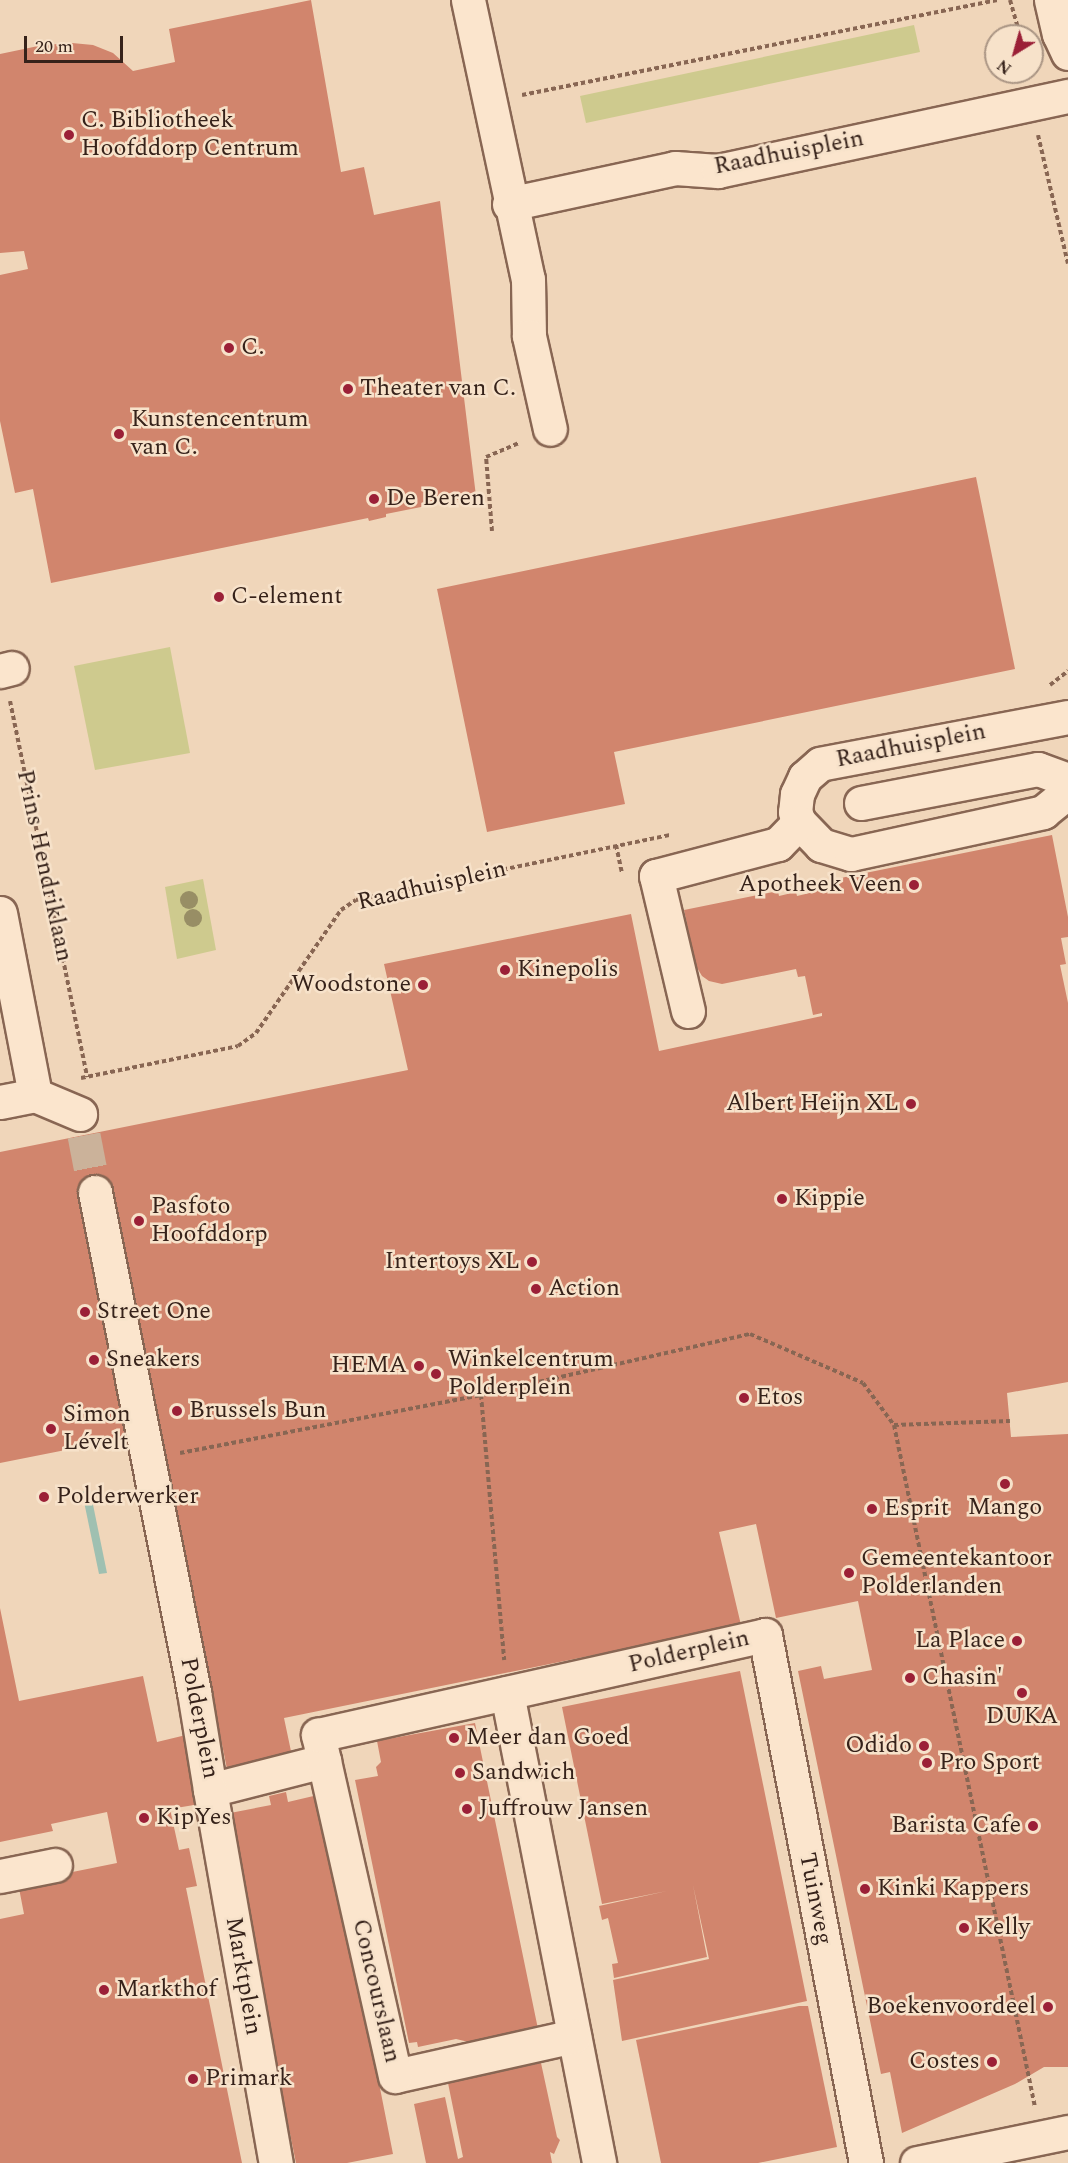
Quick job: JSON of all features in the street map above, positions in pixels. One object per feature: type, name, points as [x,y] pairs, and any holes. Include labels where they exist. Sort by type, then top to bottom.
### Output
[{"type":"street","points":[[468,0],[509,204],[528,279],[529,336],[550,429]]},
{"type":"street","points":[[1051,0],[1059,34],[1068,53]]},
{"type":"street","name":"Raadhuisplein","points":[[509,204],[675,168],[718,171],[1068,96]]},
{"type":"street","points":[[1038,769],[1068,719]]},
{"type":"street","name":"Raadhuisplein","points":[[798,822],[795,812],[797,794],[805,777],[820,764],[1068,719]]},
{"type":"street","points":[[861,803],[1038,769],[1068,780]]},
{"type":"street","points":[[688,1011],[656,876],[778,844],[798,822],[821,845],[851,854],[1043,812],[1068,792]]},
{"type":"street","points":[[0,913],[34,1095]]},
{"type":"street","points":[[0,1102],[34,1095],[90,1120]]},
{"type":"street","name":"Polderplein","points":[[95,1192],[194,1692],[210,1790],[324,1761],[318,1735],[765,1635]]},
{"type":"street","name":"Tuinweg","points":[[765,1635],[866,2163]]},
{"type":"street","points":[[507,1693],[599,2163]]},
{"type":"street","name":"Concourslaan","points":[[324,1761],[395,2076],[574,2036]]},
{"type":"street","name":"Marktplein","points":[[210,1790],[276,2163]]},
{"type":"street","points":[[0,1876],[55,1865]]},
{"type":"street","points":[[917,2163],[1055,2134]]},
{"type":"path","points":[[489,102],[999,0]]},
{"type":"path","points":[[1011,0],[1017,24]]},
{"type":"path","points":[[1031,104],[1068,264]]},
{"type":"path","points":[[492,531],[486,457],[550,429]]},
{"type":"path","name":"Prins Hendriklaan","points":[[5,670],[87,1077]]},
{"type":"path","name":"Raadhuisplein","points":[[34,1095],[52,1085],[238,1046],[256,1033],[341,910],[356,900],[616,845]]},
{"type":"path","points":[[148,1460],[481,1395],[750,1334],[863,1383],[894,1425],[1055,2134]]},
{"type":"path","points":[[481,1395],[507,1693]]},
{"type":"path","points":[[894,1425],[1010,1421]]},
{"type":"shaded area","points":[[914,25],[920,52],[586,123],[580,96]]},
{"type":"shaded area","points":[[170,647],[190,753],[95,770],[74,666]]},
{"type":"shaded area","points":[[203,879],[216,950],[177,959],[165,887]]},
{"type":"shaded area","points":[[90,1490],[107,1573],[99,1574],[82,1492]]},
{"type":"building","name":"C.","points":[[311,0],[341,172],[364,167],[374,215],[440,201],[476,496],[386,514],[386,517],[369,521],[368,518],[51,583],[33,489],[15,493],[0,421],[0,275],[28,269],[24,251],[0,253],[0,54],[43,45],[72,43],[93,45],[113,53],[133,71],[175,62],[169,29]]},
{"type":"building","points":[[976,477],[1015,669],[614,752],[625,804],[487,832],[437,589]]},
{"type":"building","points":[[1052,835],[1068,917],[1068,937],[1061,938],[1066,964],[1060,965],[1068,1003],[1068,1382],[1007,1393],[1011,1437],[1068,1434],[1068,2067],[1044,2067],[1015,2084],[902,2133],[890,2072],[881,2074],[798,1671],[821,1666],[824,1679],[872,1670],[858,1601],[776,1618],[756,1524],[719,1532],[741,1625],[284,1718],[292,1756],[227,1769],[110,1189],[77,1195],[126,1438],[0,1463],[0,1152],[408,1070],[384,964],[631,914],[659,1051],[822,1016],[822,1013],[813,1015],[805,976],[798,977],[796,969],[722,984],[709,981],[702,976],[696,966],[684,910],[778,891],[779,896],[796,892],[797,896],[814,892],[811,884]]},
{"type":"building","name":"Markthof","points":[[0,1608],[19,1701],[143,1676],[157,1742],[186,1735],[200,1804],[170,1809],[179,1850],[189,1848],[197,1886],[186,1888],[242,2163],[0,2163],[0,1919],[24,1914],[18,1883],[117,1863],[107,1812],[51,1824],[53,1831],[0,1842]]},
{"type":"building","points":[[740,1671],[807,2001],[622,2041],[613,1980],[709,1959],[693,1885],[707,1957],[614,1978],[612,1964],[618,1963],[608,1918],[602,1920],[599,1906],[667,1891],[602,1904],[562,1707]]},
{"type":"building","points":[[475,1723],[538,2029],[473,2043],[456,2039],[418,2047],[417,2042],[409,2043],[355,1780],[378,1776],[376,1767],[381,1762],[377,1741]]},
{"type":"building","points":[[286,1792],[288,1802],[322,1794],[393,2154],[347,2163],[296,2163],[225,1814],[271,1805],[269,1796]]},
{"type":"building","points":[[808,2006],[837,2147],[758,2163],[661,2163],[636,2040]]},
{"type":"building","points":[[541,2063],[557,2137],[560,2140],[554,2154],[550,2152],[552,2163],[426,2163],[414,2104],[445,2097],[458,2159],[463,2157],[448,2083]]},
{"type":"tunnel","points":[[84,1135],[95,1192]]},
{"type":"place","name":"C. Bibliotheek Hoofddorp Centrum","points":[[69,135]]},
{"type":"place","name":"C.","points":[[229,348]]},
{"type":"place","name":"Theater van C.","points":[[348,389]]},
{"type":"place","name":"Kunstencentrum van C.","points":[[119,434]]},
{"type":"place","name":"De Beren","points":[[374,499]]},
{"type":"place","name":"C-element","points":[[219,597]]},
{"type":"place","name":"Apotheek Veen","points":[[914,885]]},
{"type":"place","name":"Kinepolis","points":[[505,970]]},
{"type":"place","name":"Woodstone","points":[[423,985]]},
{"type":"place","name":"Albert Heijn XL","points":[[911,1104]]},
{"type":"place","name":"Kippie","points":[[782,1199]]},
{"type":"place","name":"Pasfoto Hoofddorp","points":[[139,1221]]},
{"type":"place","name":"Intertoys XL","points":[[532,1262]]},
{"type":"place","name":"Action","points":[[536,1289]]},
{"type":"place","name":"Street One","points":[[85,1312]]},
{"type":"place","name":"Sneakers","points":[[94,1360]]},
{"type":"place","name":"HEMA","points":[[419,1366]]},
{"type":"place","name":"Winkelcentrum Polderplein","points":[[436,1374]]},
{"type":"place","name":"Etos","points":[[744,1398]]},
{"type":"place","name":"Brussels Bun","points":[[177,1411]]},
{"type":"place","name":"Simon Lévelt","points":[[51,1429]]},
{"type":"place","name":"Mango","points":[[1005,1484]]},
{"type":"place","name":"Polderwerker","points":[[44,1497]]},
{"type":"place","name":"Esprit","points":[[872,1509]]},
{"type":"place","name":"Gemeentekantoor Polderlanden","points":[[849,1573]]},
{"type":"place","name":"La Place","points":[[1017,1641]]},
{"type":"place","name":"Chasin'","points":[[910,1678]]},
{"type":"place","name":"DUKA","points":[[1022,1693]]},
{"type":"place","name":"Meer dan Goed","points":[[454,1738]]},
{"type":"place","name":"Odido","points":[[924,1746]]},
{"type":"place","name":"Pro Sport","points":[[927,1763]]},
{"type":"place","name":"Sandwich","points":[[460,1773]]},
{"type":"place","name":"Juffrouw Jansen","points":[[467,1809]]},
{"type":"place","name":"KipYes","points":[[144,1818]]},
{"type":"place","name":"Barista Cafe","points":[[1033,1826]]},
{"type":"place","name":"Kinki Kappers","points":[[865,1889]]},
{"type":"place","name":"Kelly","points":[[964,1928]]},
{"type":"place","name":"Markthof","points":[[104,1990]]},
{"type":"place","name":"Boekenvoordeel","points":[[1048,2007]]},
{"type":"place","name":"Costes","points":[[992,2062]]},
{"type":"place","name":"Primark","points":[[193,2079]]}]
